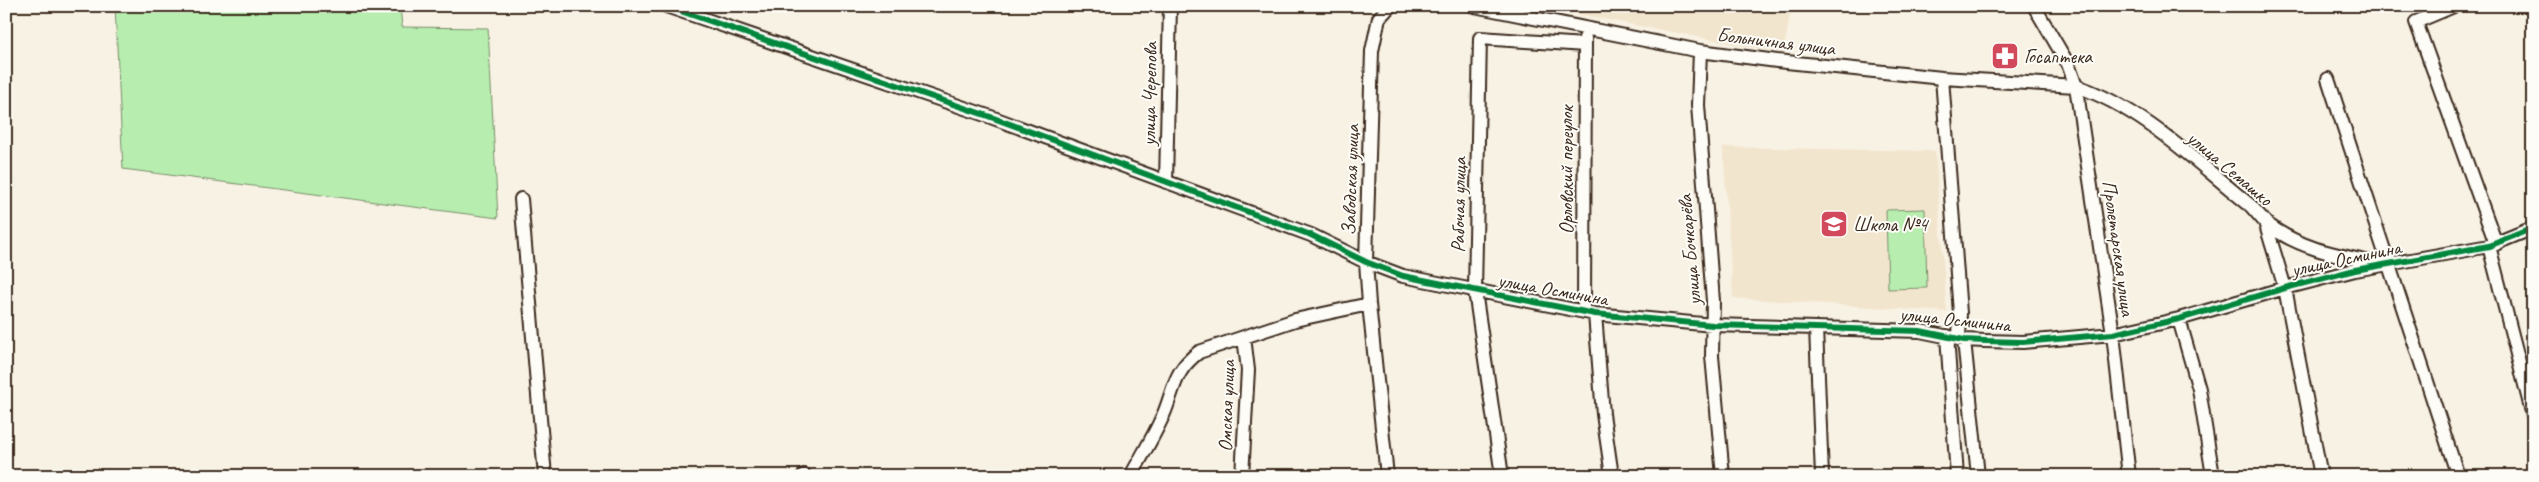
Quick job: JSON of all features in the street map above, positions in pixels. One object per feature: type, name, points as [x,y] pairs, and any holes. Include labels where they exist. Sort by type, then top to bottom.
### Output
[{"type":"street","name":"улица Осминина","points":[[666,6],[988,116],[1311,235],[1366,262],[1404,276],[1590,313],[1713,325],[1920,330],[1956,338],[2023,342],[2113,334],[2179,319],[2285,288],[2386,264],[2493,245],[2533,228]]},
{"type":"street","name":"улица Черепова","points":[[1166,182],[1170,6]]},
{"type":"street","name":"Больничная улица","points":[[1474,6],[1700,51],[1777,62],[1942,78],[2076,86]]},
{"type":"street","name":"Пролетарская улица","points":[[2034,6],[2068,64],[2076,86],[2113,334],[2129,476]]},
{"type":"street","points":[[2454,6],[2416,22],[2493,245],[2533,416]]},
{"type":"street","name":"Заводская улица","points":[[1386,7],[1379,18],[1372,51],[1366,262],[1387,476]]},
{"type":"street","name":"Орловский переулок","points":[[1586,28],[1590,313],[1612,476]]},
{"type":"street","name":"Рабочая улица","points":[[1502,476],[1475,291],[1480,38],[1585,45]]},
{"type":"street","name":"улица Бочкарёва","points":[[1700,51],[1698,105],[1713,325],[1714,385],[1723,476]]},
{"type":"street","points":[[1942,78],[1960,313],[1956,338],[1957,476]]},
{"type":"street","points":[[2328,79],[2386,264],[2458,476]]},
{"type":"street","name":"улица Семашко","points":[[2076,86],[2094,92],[2125,108],[2251,206],[2265,222],[2285,288],[2321,476]]},
{"type":"street","points":[[521,200],[545,476]]},
{"type":"street","points":[[2265,222],[2297,243],[2324,253],[2386,264]]},
{"type":"street","points":[[1131,476],[1165,410],[1171,389],[1186,362],[1199,352],[1294,320],[1369,304]]},
{"type":"street","points":[[2179,319],[2198,388],[2213,476]]},
{"type":"street","points":[[1816,328],[1822,476]]},
{"type":"street","name":"Омская улица","points":[[1242,476],[1248,370],[1244,337]]},
{"type":"street","points":[[1956,338],[1978,476]]},
{"type":"shaded area","points":[[1550,6],[1792,6],[1783,53],[1550,9]]},
{"type":"shaded area","name":"Школа №4","points":[[1723,147],[1935,151],[1947,312],[1733,298]]},
{"type":"green space","points":[[115,6],[400,6],[402,27],[488,28],[498,218],[123,169]]},
{"type":"green space","points":[[1925,209],[1927,288],[1888,289],[1886,210]]},
{"type":"cycle path","points":[[666,6],[988,116],[1311,235],[1366,262],[1403,276],[1595,314],[1713,325],[1920,331],[1964,340],[1985,341],[2023,342],[2113,334],[2179,319],[2355,270],[2489,246],[2533,228]]},
{"type":"place","name":"Госаптека","points":[[2005,56]]},
{"type":"place","name":"Школа №4","points":[[1834,224]]}]
